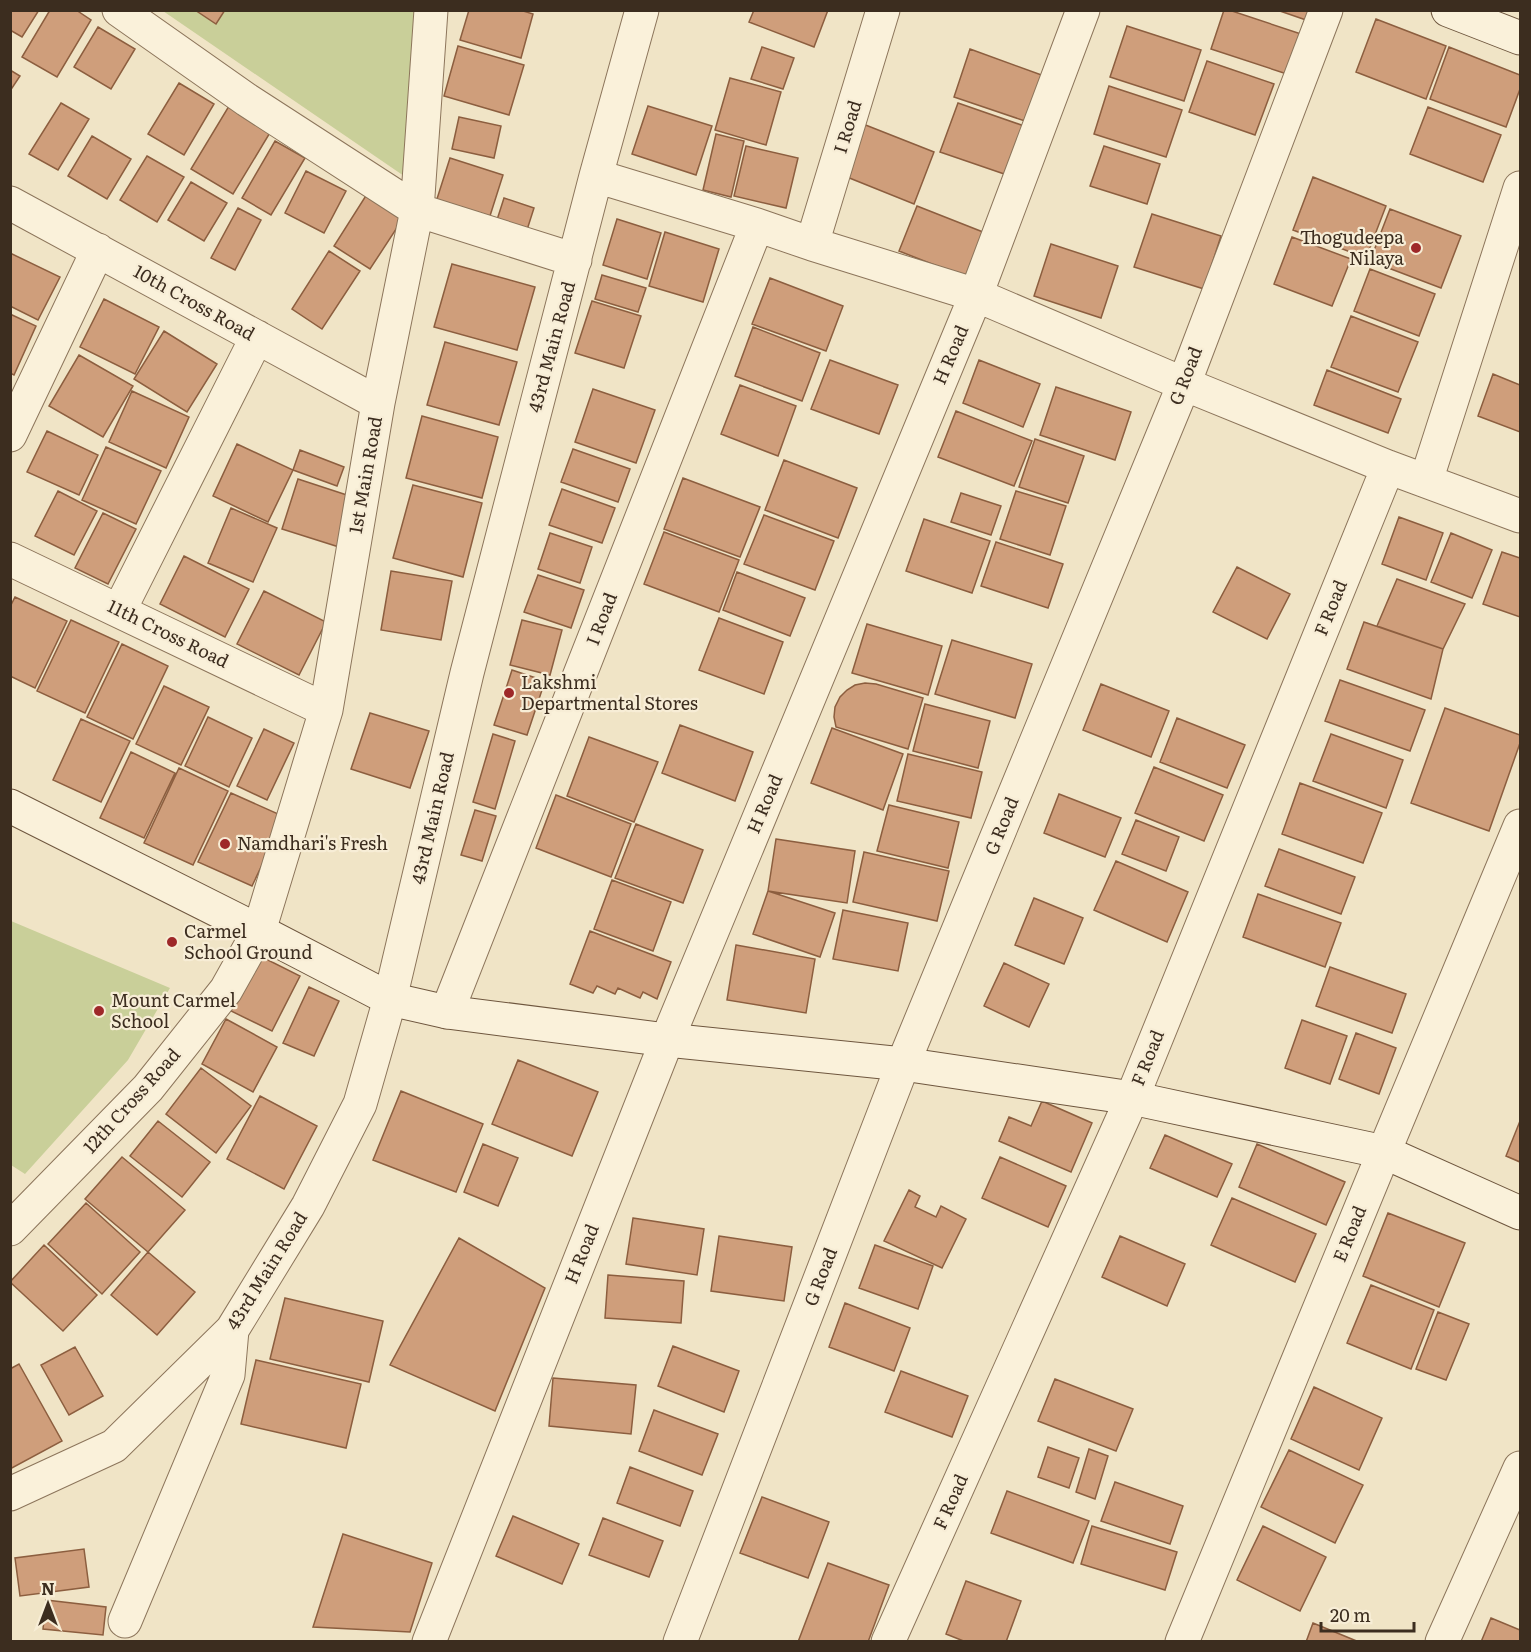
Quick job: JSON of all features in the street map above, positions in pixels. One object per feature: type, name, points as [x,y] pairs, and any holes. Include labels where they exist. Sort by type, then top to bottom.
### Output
[{"type":"street","points":[[119,10],[247,100],[417,210],[575,260]]},
{"type":"street","name":"1st Main Road","points":[[259,931],[326,710],[378,403],[417,210],[431,10]]},
{"type":"street","name":"43rd Main Road","points":[[10,1494],[114,1446],[232,1330],[308,1206],[360,1104],[390,999],[467,673],[596,176],[642,10]]},
{"type":"street","name":"I Road","points":[[812,244],[883,10]]},
{"type":"street","name":"H Road","points":[[429,1641],[667,1040],[976,295],[1083,10]]},
{"type":"street","name":"G Road","points":[[680,1641],[903,1065],[1184,384],[1326,10]]},
{"type":"street","points":[[1448,10],[1521,38]]},
{"type":"street","points":[[596,176],[976,295],[1184,384],[1388,467],[1521,516]]},
{"type":"street","points":[[1426,481],[1521,188]]},
{"type":"street","name":"10th Cross Road","points":[[10,203],[378,403]]},
{"type":"street","name":"I Road","points":[[447,1012],[756,225]]},
{"type":"street","points":[[10,435],[98,250]]},
{"type":"street","points":[[119,611],[257,337]]},
{"type":"street","name":"F Road","points":[[888,1641],[1132,1098],[1388,467]]},
{"type":"street","name":"11th Cross Road","points":[[10,558],[326,710]]},
{"type":"street","points":[[10,806],[390,999],[447,1012],[667,1040],[903,1065],[1132,1098],[1384,1152],[1521,1213]]},
{"type":"street","name":"E Road","points":[[1182,1641],[1521,826]]},
{"type":"street","name":"12th Cross Road","points":[[10,1229],[148,1088],[226,990],[259,931]]},
{"type":"street","points":[[125,1621],[228,1375],[232,1330]]},
{"type":"street","points":[[1442,1641],[1521,1468]]},
{"type":"green space","points":[[163,11],[416,11],[404,176]]},
{"type":"green space","points":[[11,921],[170,988],[128,1060],[25,1174],[11,1165]]},
{"type":"building","points":[[10,10],[39,10],[22,37],[10,30]]},
{"type":"building","points":[[50,10],[76,10],[91,20],[57,77],[22,57]]},
{"type":"building","points":[[195,10],[225,10],[216,24]]},
{"type":"building","points":[[469,10],[520,10],[533,14],[521,58],[460,40]]},
{"type":"building","points":[[754,10],[828,10],[814,47],[749,22]]},
{"type":"building","points":[[1224,10],[1304,35],[1290,75],[1211,49]]},
{"type":"building","points":[[1277,10],[1309,10],[1306,20]]},
{"type":"building","points":[[1376,19],[1446,46],[1426,99],[1356,72]]},
{"type":"building","points":[[1127,26],[1201,50],[1184,101],[1110,77]]},
{"type":"building","points":[[98,27],[135,49],[111,89],[74,67]]},
{"type":"building","points":[[458,46],[524,65],[509,115],[444,96]]},
{"type":"building","points":[[762,47],[794,58],[783,89],[751,79]]},
{"type":"building","points":[[1449,47],[1520,75],[1520,89],[1506,127],[1430,99]]},
{"type":"building","points":[[970,49],[1047,77],[1031,123],[954,97]]},
{"type":"building","points":[[1207,61],[1274,84],[1255,135],[1189,112]]},
{"type":"building","points":[[10,70],[20,76],[10,91]]},
{"type":"building","points":[[730,78],[781,92],[766,145],[715,130]]},
{"type":"building","points":[[179,83],[214,104],[184,155],[148,134]]},
{"type":"building","points":[[1109,86],[1182,110],[1166,157],[1094,134]]},
{"type":"building","points":[[61,103],[89,119],[58,170],[29,154]]},
{"type":"building","points":[[958,103],[1030,128],[1013,177],[940,152]]},
{"type":"building","points":[[229,106],[271,131],[233,194],[191,169]]},
{"type":"building","points":[[648,106],[712,126],[696,175],[632,154]]},
{"type":"building","points":[[1428,107],[1501,135],[1483,182],[1410,154]]},
{"type":"building","points":[[459,117],[501,126],[494,158],[452,149]]},
{"type":"building","points":[[863,124],[934,152],[914,204],[842,175]]},
{"type":"building","points":[[716,134],[744,141],[731,197],[703,190]]},
{"type":"building","points":[[92,136],[131,159],[107,199],[68,176]]},
{"type":"building","points":[[275,141],[305,158],[271,215],[242,198]]},
{"type":"building","points":[[746,146],[798,158],[786,208],[734,196]]},
{"type":"building","points":[[1104,146],[1160,164],[1147,204],[1090,186]]},
{"type":"building","points":[[147,156],[184,177],[157,222],[120,200]]},
{"type":"building","points":[[450,158],[503,175],[489,219],[436,202]]},
{"type":"building","points":[[306,171],[346,191],[324,233],[285,213]]},
{"type":"building","points":[[1313,177],[1386,206],[1366,258],[1293,230]]},
{"type":"building","points":[[191,182],[227,203],[204,241],[168,220]]},
{"type":"building","points":[[367,194],[404,217],[370,269],[334,246]]},
{"type":"building","points":[[504,198],[534,208],[526,233],[496,223]]},
{"type":"building","points":[[917,206],[988,234],[970,279],[899,251]]},
{"type":"building","points":[[238,208],[261,220],[235,270],[211,258]]},
{"type":"building","name":"Thogudeepa Nilaya","points":[[1390,209],[1461,236],[1441,288],[1370,261]]},
{"type":"building","points":[[1152,214],[1221,236],[1204,289],[1134,267]]},
{"type":"building","points":[[617,219],[661,233],[647,279],[603,265]]},
{"type":"building","points":[[665,232],[719,249],[703,302],[649,286]]},
{"type":"building","points":[[1292,237],[1351,259],[1332,306],[1274,284]]},
{"type":"building","points":[[1051,244],[1118,266],[1101,318],[1034,296]]},
{"type":"building","points":[[329,251],[360,271],[322,329],[292,309]]},
{"type":"building","points":[[10,253],[60,277],[38,320],[10,306]]},
{"type":"building","points":[[452,264],[535,287],[517,350],[434,327]]},
{"type":"building","points":[[1370,269],[1435,294],[1419,336],[1354,311]]},
{"type":"building","points":[[602,275],[646,288],[638,312],[595,299]]},
{"type":"building","points":[[770,278],[843,306],[826,351],[752,324]]},
{"type":"building","points":[[104,299],[159,327],[135,374],[80,347]]},
{"type":"building","points":[[592,301],[641,316],[624,368],[575,353]]},
{"type":"building","points":[[10,314],[36,326],[14,375],[10,373]]},
{"type":"building","points":[[1351,316],[1418,342],[1398,392],[1331,367]]},
{"type":"building","points":[[753,327],[820,353],[802,401],[735,376]]},
{"type":"building","points":[[164,331],[217,364],[187,412],[134,379]]},
{"type":"building","points":[[445,342],[517,362],[499,425],[427,405]]},
{"type":"building","points":[[79,355],[133,386],[103,437],[49,406]]},
{"type":"building","points":[[830,360],[898,385],[879,434],[811,409]]},
{"type":"building","points":[[979,360],[1040,384],[1023,427],[963,403]]},
{"type":"building","points":[[1327,370],[1401,399],[1388,433],[1314,405]]},
{"type":"building","points":[[1493,374],[1520,385],[1520,432],[1478,416]]},
{"type":"building","points":[[740,385],[796,406],[778,456],[721,434]]},
{"type":"building","points":[[1056,387],[1131,412],[1115,460],[1040,435]]},
{"type":"building","points":[[593,389],[655,410],[636,463],[575,442]]},
{"type":"building","points":[[132,391],[189,417],[166,468],[109,442]]},
{"type":"building","points":[[956,411],[1032,441],[1014,486],[938,457]]},
{"type":"building","points":[[422,416],[498,437],[482,498],[406,478]]},
{"type":"building","points":[[47,431],[98,455],[79,495],[27,472]]},
{"type":"building","points":[[1035,439],[1084,456],[1068,503],[1019,487]]},
{"type":"building","points":[[237,444],[293,470],[268,522],[213,496]]},
{"type":"building","points":[[106,447],[161,471],[136,524],[82,500]]},
{"type":"building","points":[[573,449],[630,469],[618,502],[561,482]]},
{"type":"building","points":[[300,450],[344,467],[337,486],[293,470]]},
{"type":"building","points":[[784,460],[857,488],[838,538],[765,510]]},
{"type":"building","points":[[683,478],[760,507],[740,557],[664,529]]},
{"type":"building","points":[[298,479],[356,498],[339,547],[282,529]]},
{"type":"building","points":[[413,485],[482,503],[463,577],[393,558]]},
{"type":"building","points":[[562,489],[615,508],[602,543],[549,525]]},
{"type":"building","points":[[58,491],[97,511],[74,555],[35,536]]},
{"type":"building","points":[[1016,491],[1066,506],[1050,555],[1000,539]]},
{"type":"building","points":[[961,493],[1001,506],[991,535],[951,522]]},
{"type":"building","points":[[231,508],[277,528],[253,582],[208,563]]},
{"type":"building","points":[[103,513],[136,529],[108,584],[75,568]]},
{"type":"building","points":[[764,515],[834,541],[815,590],[744,564]]},
{"type":"building","points":[[1399,517],[1443,533],[1426,580],[1382,564]]},
{"type":"building","points":[[924,519],[990,541],[972,593],[906,571]]},
{"type":"building","points":[[664,532],[739,560],[719,612],[644,584]]},
{"type":"building","points":[[550,533],[592,547],[580,583],[538,569]]},
{"type":"building","points":[[1451,533],[1492,550],[1472,598],[1431,582]]},
{"type":"building","points":[[996,542],[1063,564],[1048,608],[981,586]]},
{"type":"building","points":[[1502,552],[1520,558],[1520,617],[1483,604]]},
{"type":"building","points":[[184,556],[249,589],[225,637],[160,604]]},
{"type":"building","points":[[1237,567],[1290,594],[1267,639],[1213,612]]},
{"type":"building","points":[[391,571],[452,581],[441,640],[381,630]]},
{"type":"building","points":[[737,572],[805,598],[790,636],[723,610]]},
{"type":"building","points":[[538,575],[584,590],[571,628],[524,612]]},
{"type":"building","points":[[1397,579],[1465,604],[1443,649],[1377,626]]},
{"type":"building","points":[[264,591],[326,622],[299,675],[237,644]]},
{"type":"building","points":[[15,597],[67,621],[35,688],[10,676],[10,607]]},
{"type":"building","points":[[719,618],[783,642],[764,694],[699,670]]},
{"type":"building","points":[[71,620],[119,642],[85,713],[37,691]]},
{"type":"building","points":[[522,620],[562,630],[550,675],[510,665]]},
{"type":"building","points":[[1364,622],[1443,649],[1431,699],[1347,669]]},
{"type":"building","points":[[867,624],[942,646],[928,695],[852,673]]},
{"type":"building","points":[[952,640],[1032,664],[1015,718],[935,694]]},
{"type":"building","points":[[122,644],[168,666],[133,739],[87,717]]},
{"type":"building","points":[[512,670],[545,681],[527,735],[494,725]]},
{"type":"building","points":[[1340,680],[1425,710],[1410,751],[1325,721]]},
{"type":"building","points":[[865,683],[923,698],[908,749],[836,727],[835,707],[840,697],[855,685]]},
{"type":"building","points":[[1101,684],[1169,711],[1151,757],[1083,730]]},
{"type":"building","points":[[164,686],[209,707],[181,765],[136,744]]},
{"type":"building","points":[[925,704],[990,721],[978,768],[913,751]]},
{"type":"building","points":[[1445,708],[1520,735],[1520,743],[1489,831],[1411,803]]},
{"type":"building","points":[[370,713],[429,731],[410,788],[351,769]]},
{"type":"building","points":[[208,717],[252,738],[229,787],[185,766]]},
{"type":"building","points":[[1177,718],[1245,745],[1227,788],[1160,762]]},
{"type":"building","points":[[81,719],[130,741],[101,802],[53,780]]},
{"type":"building","points":[[680,725],[753,752],[735,801],[662,773]]},
{"type":"building","points":[[832,728],[903,754],[883,810],[811,783]]},
{"type":"building","points":[[264,729],[294,743],[267,800],[237,786]]},
{"type":"building","points":[[493,734],[515,741],[495,809],[473,802]]},
{"type":"building","points":[[1331,734],[1403,760],[1386,808],[1313,781]]},
{"type":"building","points":[[589,737],[658,762],[634,822],[567,796]]},
{"type":"building","points":[[131,752],[175,773],[144,838],[100,818]]},
{"type":"building","points":[[908,754],[982,772],[971,818],[897,801]]},
{"type":"building","points":[[1154,767],[1223,795],[1204,841],[1135,813]]},
{"type":"building","points":[[179,768],[228,791],[193,865],[144,843]]},
{"type":"building","points":[[1300,783],[1382,813],[1363,863],[1282,834]]},
{"type":"building","points":[[231,793],[285,817],[252,886],[198,862]]},
{"type":"building","points":[[1059,794],[1121,818],[1105,857],[1044,833]]},
{"type":"building","points":[[556,795],[631,824],[611,877],[536,848]]},
{"type":"building","points":[[889,805],[959,822],[948,868],[877,851]]},
{"type":"building","points":[[475,810],[496,816],[482,861],[461,855]]},
{"type":"building","points":[[1136,820],[1179,837],[1166,871],[1122,854]]},
{"type":"building","points":[[636,824],[703,850],[683,903],[615,878]]},
{"type":"building","points":[[776,839],[855,851],[847,903],[768,891]]},
{"type":"building","points":[[1279,849],[1355,877],[1341,914],[1265,886]]},
{"type":"building","points":[[864,852],[949,871],[937,921],[853,902]]},
{"type":"building","points":[[1116,861],[1188,892],[1167,942],[1094,910]]},
{"type":"building","points":[[612,880],[671,902],[653,951],[594,929]]},
{"type":"building","points":[[768,891],[835,913],[820,957],[753,934]]},
{"type":"building","points":[[1258,894],[1341,923],[1325,967],[1243,937]]},
{"type":"building","points":[[1034,898],[1083,918],[1064,964],[1015,945]]},
{"type":"building","points":[[843,910],[908,923],[898,971],[833,959]]},
{"type":"building","points":[[590,931],[671,962],[657,999],[643,992],[640,998],[618,988],[615,994],[597,986],[593,993],[570,984]]},
{"type":"building","points":[[736,945],[815,959],[806,1013],[727,1000]]},
{"type":"building","points":[[256,954],[300,976],[272,1031],[229,1010]]},
{"type":"building","points":[[1004,963],[1049,984],[1029,1027],[984,1006]]},
{"type":"building","points":[[1330,967],[1406,994],[1392,1033],[1316,1006]]},
{"type":"building","points":[[309,987],[339,1001],[314,1056],[283,1043]]},
{"type":"building","points":[[226,1019],[277,1047],[253,1092],[202,1064]]},
{"type":"building","points":[[1302,1020],[1347,1036],[1330,1084],[1285,1068]]},
{"type":"building","points":[[1356,1033],[1396,1048],[1379,1094],[1339,1079]]},
{"type":"building","points":[[518,1060],[598,1092],[572,1156],[492,1124]]},
{"type":"building","points":[[201,1068],[251,1106],[216,1153],[166,1114]]},
{"type":"building","points":[[401,1091],[483,1124],[456,1192],[373,1160]]},
{"type":"building","points":[[260,1096],[317,1126],[284,1189],[227,1159]]},
{"type":"building","points":[[1042,1101],[1092,1123],[1071,1172],[999,1141],[1009,1117],[1031,1126]]},
{"type":"building","points":[[158,1121],[210,1162],[182,1197],[130,1156]]},
{"type":"building","points":[[1520,1121],[1520,1162],[1506,1156]]},
{"type":"building","points":[[1165,1135],[1232,1164],[1217,1197],[1150,1168]]},
{"type":"building","points":[[483,1144],[518,1158],[498,1206],[464,1192]]},
{"type":"building","points":[[1257,1144],[1345,1182],[1326,1225],[1239,1187]]},
{"type":"building","points":[[122,1157],[185,1210],[148,1252],[85,1199]]},
{"type":"building","points":[[1000,1157],[1066,1186],[1048,1227],[982,1198]]},
{"type":"building","points":[[909,1190],[920,1196],[915,1207],[936,1217],[941,1206],[966,1219],[942,1268],[884,1241]]},
{"type":"building","points":[[1232,1198],[1316,1234],[1295,1282],[1211,1245]]},
{"type":"building","points":[[86,1203],[140,1252],[102,1294],[48,1244]]},
{"type":"building","points":[[1388,1213],[1465,1243],[1439,1307],[1363,1276]]},
{"type":"building","points":[[633,1218],[704,1229],[697,1275],[626,1264]]},
{"type":"building","points":[[719,1236],[792,1247],[784,1301],[711,1291]]},
{"type":"building","points":[[1120,1236],[1185,1264],[1167,1306],[1102,1277]]},
{"type":"building","points":[[459,1238],[545,1288],[495,1411],[390,1365]]},
{"type":"building","points":[[44,1245],[97,1295],[63,1331],[10,1282]]},
{"type":"building","points":[[875,1245],[933,1266],[918,1309],[859,1288]]},
{"type":"building","points":[[148,1252],[195,1292],[157,1335],[111,1295]]},
{"type":"building","points":[[608,1275],[684,1281],[681,1323],[605,1318]]},
{"type":"building","points":[[1371,1285],[1434,1310],[1411,1369],[1347,1343]]},
{"type":"building","points":[[285,1298],[383,1321],[369,1382],[270,1359]]},
{"type":"building","points":[[845,1303],[910,1328],[894,1371],[829,1347]]},
{"type":"building","points":[[1438,1312],[1469,1324],[1446,1380],[1416,1369]]},
{"type":"building","points":[[673,1346],[739,1371],[724,1412],[658,1386]]},
{"type":"building","points":[[75,1347],[103,1396],[69,1415],[41,1365]]},
{"type":"building","points":[[256,1360],[361,1384],[346,1448],[241,1424]]},
{"type":"building","points":[[19,1364],[62,1441],[10,1469],[10,1369]]},
{"type":"building","points":[[901,1371],[968,1396],[952,1437],[885,1412]]},
{"type":"building","points":[[553,1378],[636,1385],[631,1434],[549,1426]]},
{"type":"building","points":[[1055,1379],[1133,1409],[1116,1451],[1038,1421]]},
{"type":"building","points":[[1314,1387],[1382,1418],[1359,1470],[1291,1439]]},
{"type":"building","points":[[654,1410],[718,1434],[702,1475],[639,1451]]},
{"type":"building","points":[[1048,1447],[1079,1458],[1069,1488],[1038,1477]]},
{"type":"building","points":[[1089,1449],[1108,1456],[1095,1499],[1076,1492]]},
{"type":"building","points":[[1289,1450],[1363,1485],[1335,1543],[1261,1507]]},
{"type":"building","points":[[630,1467],[693,1491],[680,1526],[617,1503]]},
{"type":"building","points":[[1115,1482],[1183,1506],[1170,1544],[1101,1521]]},
{"type":"building","points":[[1007,1491],[1089,1521],[1073,1563],[991,1533]]},
{"type":"building","points":[[762,1497],[829,1522],[808,1578],[740,1553]]},
{"type":"building","points":[[513,1516],[579,1544],[562,1584],[496,1556]]},
{"type":"building","points":[[603,1518],[663,1541],[649,1577],[589,1555]]},
{"type":"building","points":[[1092,1526],[1177,1552],[1165,1590],[1081,1564]]},
{"type":"building","points":[[1263,1526],[1326,1557],[1300,1611],[1237,1580]]},
{"type":"building","points":[[343,1534],[432,1563],[410,1632],[313,1627]]},
{"type":"building","points":[[84,1549],[89,1587],[20,1596],[15,1558]]},
{"type":"building","points":[[828,1563],[889,1585],[868,1642],[798,1642]]},
{"type":"building","points":[[966,1581],[1021,1601],[1006,1642],[966,1642],[946,1634]]},
{"type":"building","points":[[46,1600],[106,1607],[103,1635],[43,1629]]},
{"type":"building","points":[[1491,1618],[1520,1630],[1520,1642],[1481,1642]]},
{"type":"building","points":[[1313,1623],[1359,1642],[1306,1642]]},
{"type":"place","name":"Thogudeepa Nilaya","points":[[1416,248]]},
{"type":"place","name":"Lakshmi Departmental Stores","points":[[509,693]]},
{"type":"place","name":"Namdhari's Fresh","points":[[225,844]]},
{"type":"place","name":"Carmel School Ground","points":[[172,942]]},
{"type":"place","name":"Mount Carmel School","points":[[99,1011]]}]
